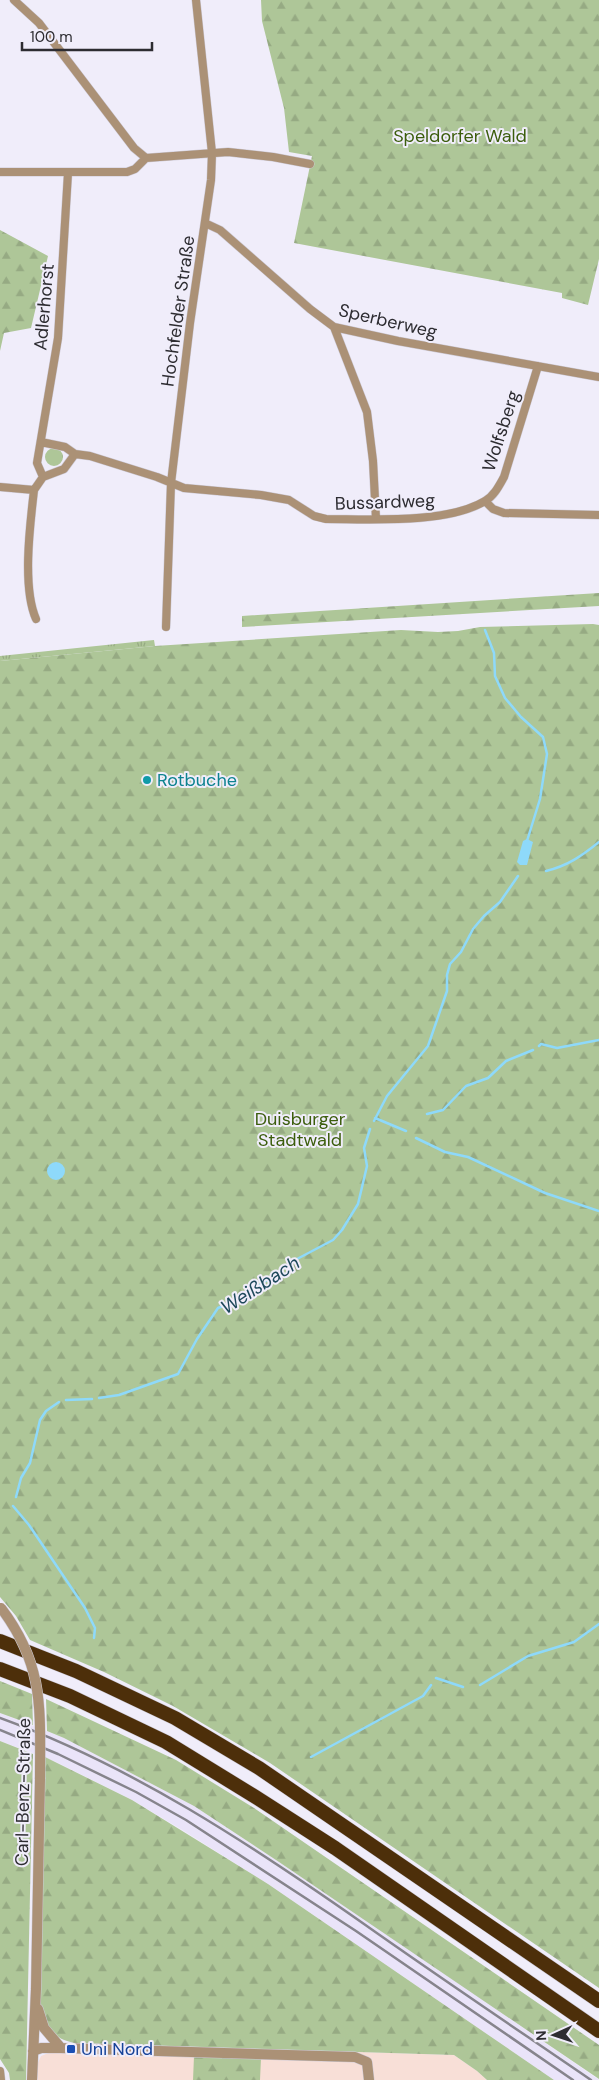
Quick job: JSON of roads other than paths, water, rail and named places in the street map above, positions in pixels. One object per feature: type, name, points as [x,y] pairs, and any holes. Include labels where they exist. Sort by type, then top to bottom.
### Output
[{"type":"highway","points":[[0,1642],[76,1671],[175,1718],[259,1768],[599,2001]]},
{"type":"highway","points":[[0,1669],[70,1696],[174,1747],[335,1848],[599,2031]]},
{"type":"street","points":[[14,0],[38,23],[134,148],[146,158]]},
{"type":"street","name":"Hochfelder Straße","points":[[166,627],[171,483],[190,323],[211,180],[212,153],[196,0]]},
{"type":"street","points":[[0,172],[128,172],[146,158],[212,153],[237,153],[310,164]]},
{"type":"street","name":"Adlerhorst","points":[[42,477],[37,463],[58,338],[68,173]]},
{"type":"street","name":"Sperberweg","points":[[205,223],[220,230],[310,309],[334,327],[398,341],[599,378]]},
{"type":"street","points":[[334,327],[368,412],[376,519]]},
{"type":"street","name":"Wolfsberg","points":[[485,501],[494,494],[504,478],[538,366]]},
{"type":"street","name":"Bussardweg","points":[[41,442],[65,447],[75,454],[90,456],[184,488],[261,495],[289,500],[314,516],[326,520],[447,514],[485,501]]},
{"type":"street","points":[[36,620],[31,607],[29,563],[34,490],[42,477],[64,468],[75,454]]},
{"type":"street","points":[[0,487],[34,490]]},
{"type":"street","points":[[485,501],[493,509],[504,514],[599,514]]},
{"type":"street","name":"Carl-Benz-Straße","points":[[1,1607],[12,1621],[26,1648],[37,1681],[41,1729],[36,1988],[32,2080]]},
{"type":"street","name":"Carl-Benz-Straße","points":[[36,1988],[42,2024],[47,2033],[61,2048]]},
{"type":"street","points":[[33,2050],[61,2048],[355,2057],[364,2060],[368,2064],[368,2080]]},
{"type":"street","points":[[0,2071],[2,2080]]},
{"type":"water","points":[[527,839],[533,842],[527,865],[520,865],[517,862],[523,841]]},
{"type":"water","points":[[52,1162],[60,1162],[65,1167],[63,1178],[52,1180],[47,1175],[47,1167]]},
{"type":"waterway","points":[[485,630],[494,653],[495,676],[505,698],[521,717],[543,737],[547,754],[540,799],[527,841]]},
{"type":"waterway","points":[[546,871],[574,860],[599,842]]},
{"type":"waterway","points":[[374,1121],[387,1096],[428,1046],[447,991],[447,975],[450,964],[461,952],[473,929],[500,902],[518,876]]},
{"type":"waterway","points":[[539,1046],[541,1044],[557,1048],[599,1040]]},
{"type":"waterway","points":[[427,1114],[443,1110],[466,1086],[488,1078],[506,1061],[533,1050]]},
{"type":"waterway","points":[[375,1118],[406,1131]]},
{"type":"waterway","name":"Weißbach","points":[[99,1398],[119,1395],[178,1374],[197,1339],[218,1308],[240,1299],[297,1259],[333,1240],[342,1230],[358,1204],[367,1166],[364,1148],[370,1129]]},
{"type":"waterway","points":[[416,1138],[445,1152],[468,1157],[545,1193],[599,1211]]},
{"type":"waterway","name":"Weißbach","points":[[66,1400],[92,1399]]},
{"type":"waterway","name":"Weißbach","points":[[16,1497],[21,1478],[30,1463],[40,1420],[46,1411],[59,1402]]},
{"type":"waterway","name":"Weißbach","points":[[13,1506],[29,1525],[85,1608],[95,1628],[94,1638]]},
{"type":"waterway","points":[[480,1685],[528,1656],[574,1642],[599,1624]]},
{"type":"waterway","points":[[436,1678],[463,1687]]},
{"type":"waterway","points":[[311,1757],[423,1696],[431,1685]]},
{"type":"railway","points":[[0,1718],[49,1737],[97,1759],[143,1783],[234,1836],[591,2080]]},
{"type":"railway","points":[[0,1730],[58,1754],[136,1792],[186,1820],[356,1931],[573,2080]]},
{"type":"place","name":"Rotbuche","points":[[147,780]]},
{"type":"place","name":"Uni Nord","points":[[71,2049]]},
{"type":"park label","name":"Speldorfer Wald","points":[[460,136]]},
{"type":"park label","name":"Duisburger Stadtwald","points":[[300,1129]]}]
